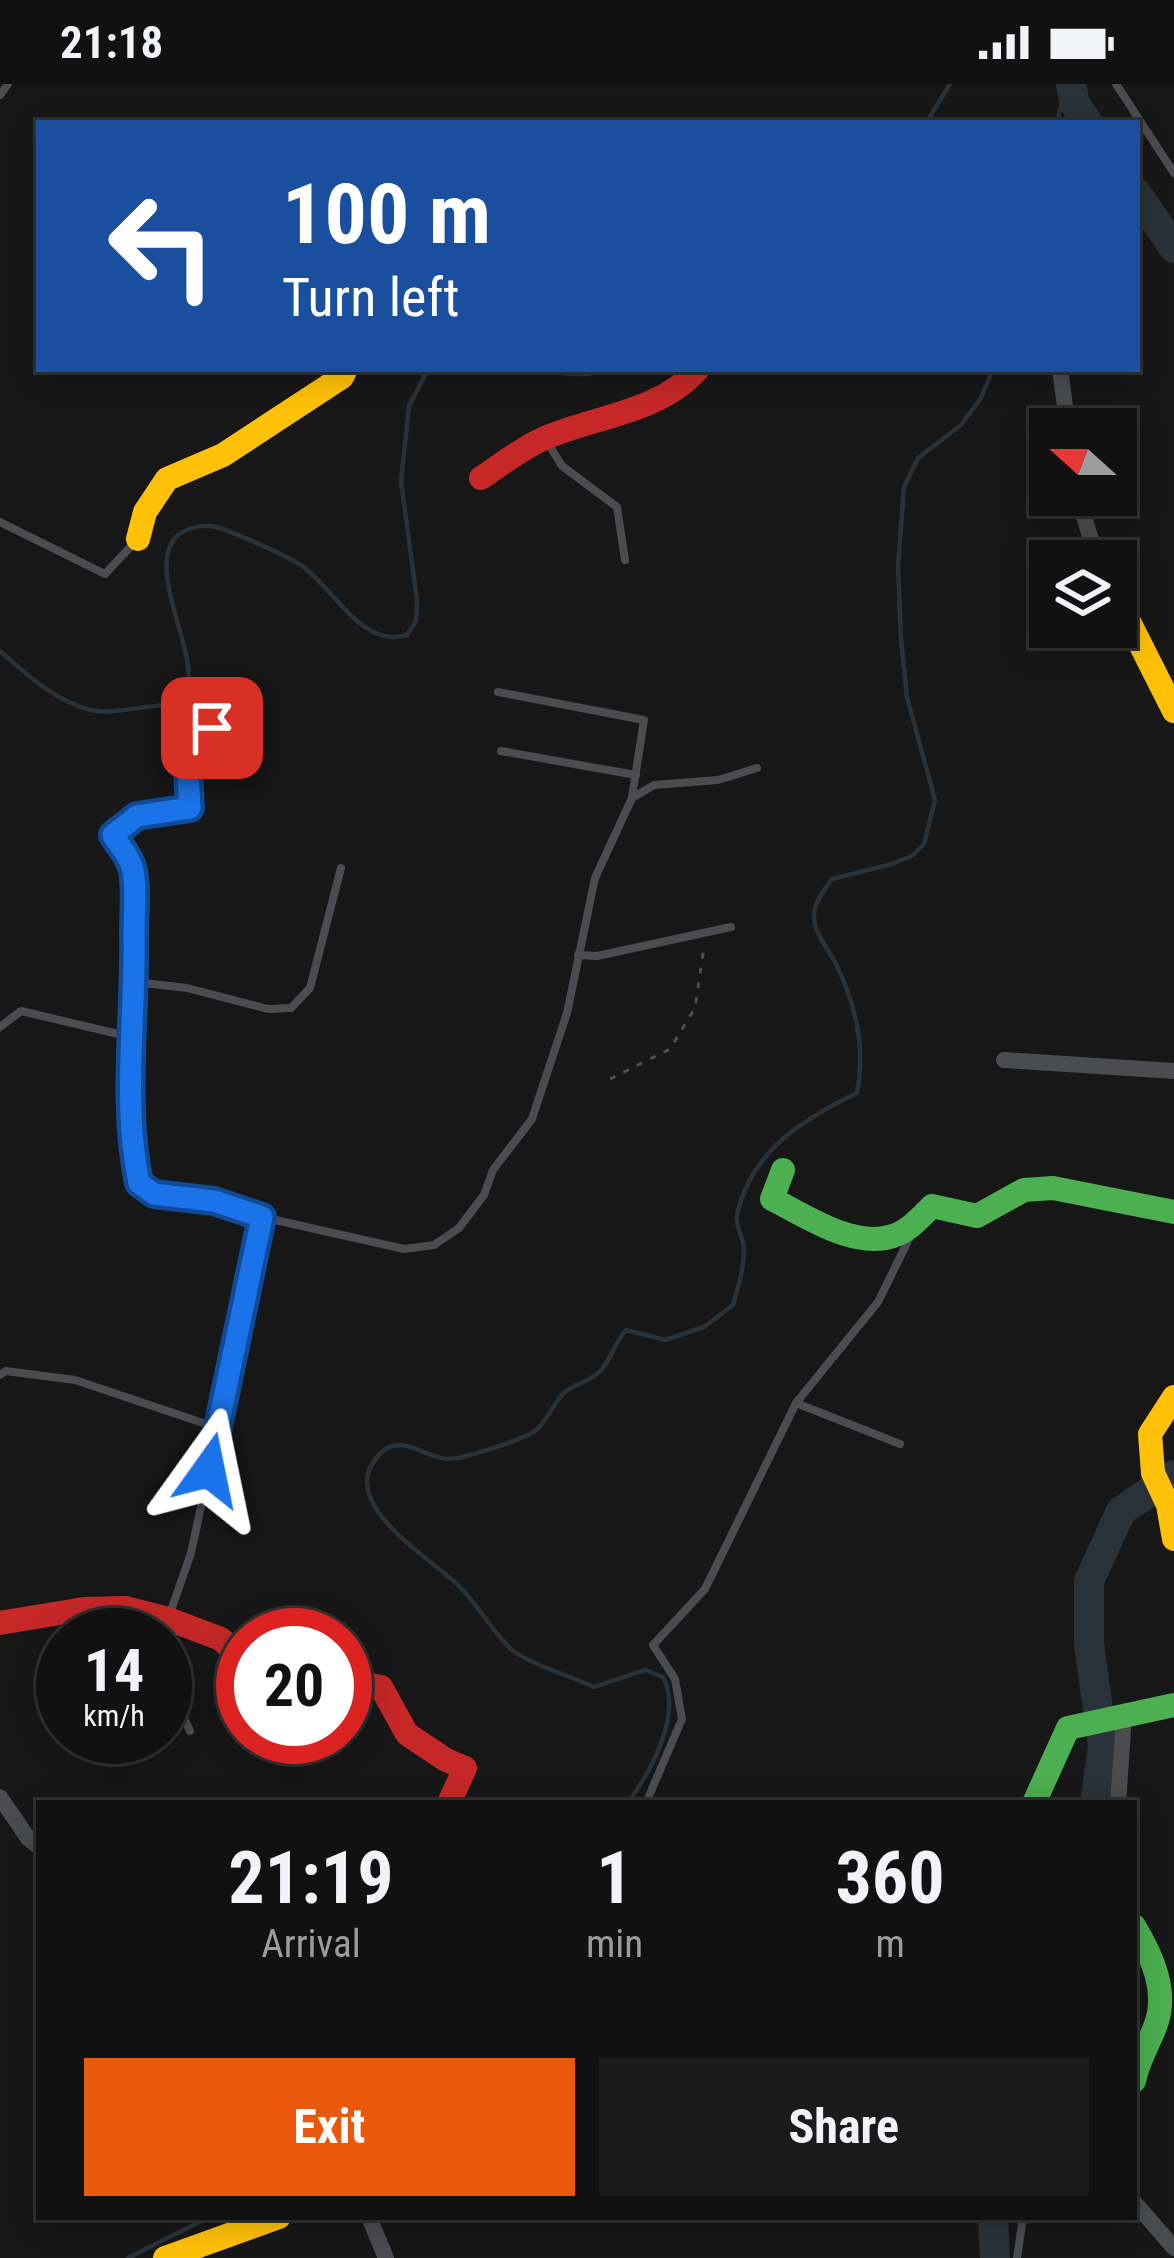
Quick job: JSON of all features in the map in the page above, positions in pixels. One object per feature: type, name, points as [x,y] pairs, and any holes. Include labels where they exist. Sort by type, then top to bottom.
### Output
[{"type":"street","points":[[138,539],[145,512],[166,479],[223,455],[344,372]]},
{"type":"street","points":[[482,478],[545,439],[652,402],[696,372]]},
{"type":"street","points":[[1060,372],[1065,408]]},
{"type":"street","points":[[1137,638],[1174,711]]},
{"type":"street","points":[[1004,1060],[1174,1071]]},
{"type":"street","points":[[782,1170],[772,1199],[862,1239],[892,1236],[932,1206],[977,1216],[1024,1190],[1053,1188],[1174,1212]]},
{"type":"street","points":[[1174,1397],[1150,1434],[1153,1473],[1168,1505],[1174,1539]]},
{"type":"street","points":[[0,1623],[36,1617]]},
{"type":"street","points":[[372,1686],[380,1688],[406,1734],[465,1768],[449,1800]]},
{"type":"street","points":[[1035,1800],[1068,1728],[1174,1705]]},
{"type":"street","points":[[1118,1800],[1124,1716]]},
{"type":"street","points":[[0,1797],[36,1844]]},
{"type":"street","points":[[1137,1930],[1146,1942],[1161,2008],[1137,2066]]},
{"type":"street","points":[[1137,2205],[1174,2248]]},
{"type":"street","points":[[165,2258],[271,2220]]},
{"type":"street","points":[[370,2220],[386,2258]]},
{"type":"lane","points":[[0,95],[8,84]]},
{"type":"lane","points":[[1116,84],[1140,120]]},
{"type":"lane","points":[[1140,120],[1174,172]]},
{"type":"lane","points":[[545,439],[562,466],[617,507],[626,560]]},
{"type":"lane","points":[[0,522],[105,574],[138,539]]},
{"type":"lane","points":[[254,709],[212,728],[187,754],[190,808],[137,816],[113,835],[133,868],[131,1037],[134,1159],[139,1183],[154,1194],[214,1201],[262,1217],[404,1249],[434,1245],[459,1228],[484,1195],[493,1169],[532,1119],[567,1013],[596,878],[632,798],[636,775],[644,720],[498,692]]},
{"type":"lane","points":[[501,751],[636,775]]},
{"type":"lane","points":[[632,798],[654,785],[718,780],[757,769]]},
{"type":"lane","points":[[135,982],[188,988],[268,1009],[291,1007],[310,988],[341,868]]},
{"type":"lane","points":[[578,956],[731,927]]},
{"type":"lane","points":[[0,1027],[21,1011],[131,1037]]},
{"type":"lane","points":[[165,1608],[191,1553],[262,1217]]},
{"type":"lane","points":[[647,1800],[682,1719],[675,1679],[653,1646],[705,1589],[796,1402],[878,1302],[918,1221]]},
{"type":"lane","points":[[0,1375],[6,1371],[75,1380],[218,1428]]},
{"type":"lane","points":[[796,1402],[900,1444]]},
{"type":"lane","points":[[1017,2258],[1023,2220]]},
{"type":"path","points":[[610,1079],[670,1049],[695,1008],[705,953],[701,933]]},
{"type":"waterway","points":[[928,120],[950,84]]},
{"type":"waterway","points":[[1058,120],[1066,84]]},
{"type":"waterway","points":[[1071,84],[1075,104],[1086,120]]},
{"type":"waterway","points":[[1140,198],[1174,248]]},
{"type":"waterway","points":[[0,651],[54,694],[91,710],[157,706],[179,698],[189,674],[167,580],[167,558],[173,540],[189,529],[206,526],[233,533],[299,564],[375,633],[407,635],[416,621],[417,600],[401,481],[409,406],[426,372]]},
{"type":"waterway","points":[[560,372],[599,372]]},
{"type":"waterway","points":[[630,1800],[654,1760],[667,1725],[668,1692],[663,1677],[645,1670],[594,1687],[518,1654],[458,1585],[390,1526],[368,1490],[369,1471],[381,1453],[397,1445],[449,1459],[530,1434],[564,1393],[602,1369],[626,1330],[665,1340],[704,1327],[733,1305],[744,1257],[737,1215],[754,1173],[799,1126],[857,1093],[860,1043],[854,1011],[818,933],[814,912],[832,879],[892,864],[912,856],[924,844],[935,800],[907,697],[901,639],[898,567],[904,487],[918,458],[961,425],[981,398],[992,372]]},
{"type":"waterway","points":[[1095,1800],[1103,1747],[1089,1643],[1089,1581],[1121,1511],[1174,1475]]},
{"type":"waterway","points":[[128,2258],[203,2220]]},
{"type":"waterway","points":[[993,2220],[995,2258]]},
{"type":"traffic: fast","points":[[783,1170],[772,1199],[830,1229],[862,1238],[899,1234],[932,1206],[977,1216],[1024,1190],[1053,1188],[1174,1212]]},
{"type":"traffic: fast","points":[[1035,1800],[1068,1728],[1174,1705]]},
{"type":"traffic: fast","points":[[1137,1932],[1152,1962],[1160,2001],[1137,2072]]},
{"type":"traffic: slow","points":[[138,539],[145,512],[167,479],[223,455],[344,372]]},
{"type":"traffic: slow","points":[[1137,638],[1174,711]]},
{"type":"traffic: slow","points":[[1174,1397],[1150,1434],[1153,1473],[1168,1505],[1174,1539]]},
{"type":"traffic: slow","points":[[165,2258],[271,2220]]},
{"type":"traffic: jam","points":[[481,478],[545,438],[646,404],[695,372]]},
{"type":"traffic: jam","points":[[0,1623],[84,1609],[125,1608],[216,1637]]},
{"type":"traffic: jam","points":[[372,1685],[381,1687],[407,1734],[465,1768],[450,1800]]},
{"type":"route","points":[[209,1470],[262,1217],[214,1201],[154,1194],[139,1183],[134,1159],[131,1037],[133,868],[113,835],[137,816],[190,808],[187,754],[212,728]]}]
